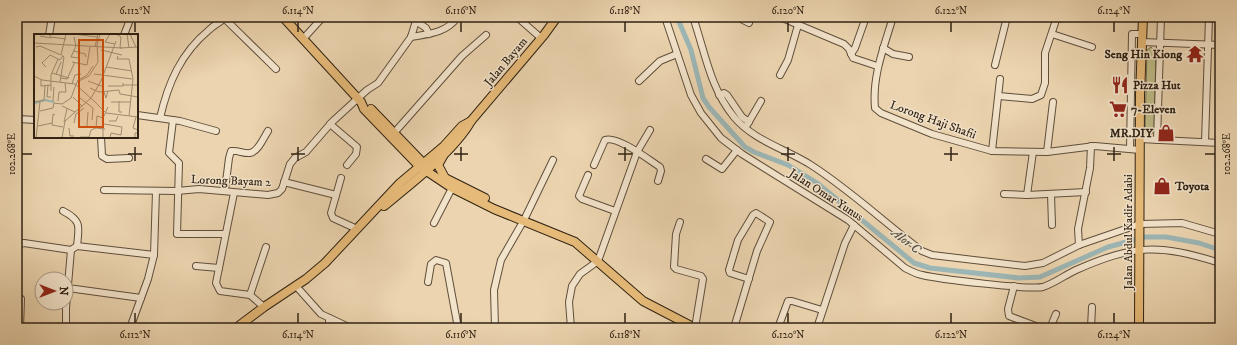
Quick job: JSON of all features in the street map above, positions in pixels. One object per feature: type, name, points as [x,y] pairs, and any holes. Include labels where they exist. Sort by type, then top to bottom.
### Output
[{"type":"main road","points":[[283,17],[304,38],[359,100],[364,109],[424,167],[445,180],[497,205],[521,219]]},
{"type":"main road","name":"Jalan Bayam","points":[[424,167],[446,148],[462,126],[471,121],[557,17]]},
{"type":"main road","name":"Jalan Abdul Kadir Adabi","points":[[1139,328],[1140,139],[1143,17]]},
{"type":"main road","points":[[236,328],[296,286],[324,262],[400,183],[408,171],[410,166],[406,150],[394,133],[367,104],[359,100]]},
{"type":"main road","points":[[406,150],[422,155],[446,148]]},
{"type":"main road","points":[[446,148],[438,165],[445,180],[452,188],[494,209],[575,242],[643,301],[695,328]]},
{"type":"main road","points":[[364,221],[418,178],[424,167]]},
{"type":"main road","points":[[400,183],[424,167]]},
{"type":"main road","points":[[418,178],[445,180]]},
{"type":"street","points":[[50,34],[52,17]]},
{"type":"street","points":[[124,34],[131,17]]},
{"type":"street","points":[[304,38],[323,17]]},
{"type":"street","points":[[410,17],[426,28],[429,34]]},
{"type":"street","points":[[517,17],[541,38]]},
{"type":"street","name":"Jalan Omar Yunus","points":[[665,17],[684,80],[701,112],[721,138],[737,150],[854,225],[905,268],[914,273],[941,278],[1014,286],[1042,287],[1076,270],[1140,246],[1170,250],[1220,263]]},
{"type":"street","points":[[693,17],[709,72],[719,95],[734,118],[747,125],[771,145],[821,172],[916,246],[932,255],[1025,266],[1043,263],[1079,245],[1140,228],[1182,223],[1220,234]]},
{"type":"street","points":[[737,17],[749,23]]},
{"type":"street","points":[[780,17],[844,44],[849,49],[853,58],[877,66],[893,17]]},
{"type":"street","points":[[851,54],[855,48],[866,17]]},
{"type":"street","points":[[995,65],[1007,17]]},
{"type":"street","points":[[999,96],[1032,99],[1041,95],[1045,83],[1045,53],[1057,17]]},
{"type":"street","points":[[1157,140],[1161,17]]},
{"type":"street","points":[[1205,142],[1209,17]]},
{"type":"street","points":[[160,118],[165,94],[181,60],[200,38],[225,18],[276,69]]},
{"type":"street","points":[[411,37],[429,34],[448,28],[457,18]]},
{"type":"street","name":"Lorong Bayam 2","points":[[104,190],[225,190],[234,192],[254,192],[268,195],[278,193],[282,189],[290,164],[295,158],[306,152],[330,124],[378,83],[411,37],[416,21]]},
{"type":"street","points":[[780,76],[788,60],[798,25]]},
{"type":"street","points":[[1052,34],[1092,47]]},
{"type":"street","points":[[1130,149],[1132,34],[1160,43],[1220,45]]},
{"type":"street","points":[[394,133],[462,56],[486,35]]},
{"type":"street","points":[[883,48],[893,54],[909,57]]},
{"type":"street","points":[[639,81],[660,61],[677,54]]},
{"type":"street","name":"Lorong Haji Shafii","points":[[877,66],[874,86],[876,110],[932,134],[992,151],[1047,152],[1091,146],[1140,150]]},
{"type":"street","points":[[992,151],[1000,79]]},
{"type":"street","points":[[747,125],[760,101]]},
{"type":"street","points":[[1047,152],[1053,102]]},
{"type":"street","points":[[138,115],[173,120],[216,131]]},
{"type":"street","points":[[19,119],[34,120]]},
{"type":"street","points":[[173,120],[169,153],[170,156],[179,162],[177,234],[225,234]]},
{"type":"street","points":[[330,124],[357,147],[356,154],[347,166]]},
{"type":"street","points":[[571,328],[569,302],[572,286],[580,274],[598,261],[637,152],[650,130]]},
{"type":"street","points":[[225,190],[231,151],[236,150],[250,153],[255,151],[268,131]]},
{"type":"street","points":[[101,138],[102,156],[107,158],[129,158]]},
{"type":"street","points":[[594,165],[608,138],[623,143],[661,168],[658,181]]},
{"type":"street","points":[[1140,139],[1220,143]]},
{"type":"street","points":[[1079,245],[1078,229],[1090,168],[1091,146]]},
{"type":"street","points":[[706,159],[722,169],[737,150]]},
{"type":"street","points":[[1027,195],[1033,152]]},
{"type":"street","points":[[494,328],[493,306],[496,278],[507,248],[521,219],[553,160]]},
{"type":"street","points":[[588,175],[579,196],[582,199],[615,211]]},
{"type":"street","points":[[341,178],[331,213],[333,218],[356,229]]},
{"type":"street","points":[[284,182],[336,195]]},
{"type":"street","points":[[434,222],[452,188]]},
{"type":"street","points":[[130,328],[154,255],[156,191]]},
{"type":"street","points":[[234,192],[216,283],[220,291],[250,295],[264,307]]},
{"type":"street","points":[[1004,194],[1027,195],[1086,192]]},
{"type":"street","points":[[1050,194],[1052,224]]},
{"type":"street","points":[[63,211],[74,217],[79,226],[71,271]]},
{"type":"street","points":[[734,328],[749,279],[757,251],[770,222],[758,214],[753,215],[738,240],[729,270],[730,273],[749,279]]},
{"type":"street","points":[[680,222],[676,234],[674,267],[676,269],[700,276],[703,279],[695,328]]},
{"type":"street","points":[[817,328],[845,243],[854,225]]},
{"type":"street","points":[[17,245],[24,243],[154,255]]},
{"type":"street","points":[[250,295],[266,247]]},
{"type":"street","points":[[428,282],[432,264],[436,260],[446,263],[458,328]]},
{"type":"street","points":[[196,266],[218,268]]},
{"type":"street","points":[[296,286],[321,314],[351,328]]},
{"type":"street","points":[[1014,286],[1008,311],[1009,316],[1041,328]]},
{"type":"street","points":[[74,289],[141,298]]},
{"type":"street","points":[[20,328],[21,299]]},
{"type":"street","points":[[778,328],[788,301],[822,310]]},
{"type":"street","points":[[1091,328],[1092,307]]},
{"type":"street","points":[[66,328],[67,311]]},
{"type":"street","points":[[1050,328],[1056,314]]},
{"type":"street","points":[[329,318],[329,328]]},
{"type":"shaded area","points":[[1151,47],[1156,52],[1154,130],[1152,134],[1149,135],[1145,131],[1147,50]]},
{"type":"waterway","name":"Alor C","points":[[677,17],[691,50],[703,98],[709,107],[745,147],[788,165],[817,183],[914,263],[930,268],[1019,278],[1040,277],[1108,247],[1145,237],[1166,237],[1199,243],[1220,250]]},
{"type":"place","name":"Seng Hin Kiong","points":[[1195,54]]},
{"type":"place","name":"Pizza Hut","points":[[1120,85]]},
{"type":"place","name":"7-Eleven","points":[[1118,109]]},
{"type":"place","name":"MR.DIY","points":[[1166,133]]},
{"type":"place","name":"Toyota","points":[[1162,186]]}]
